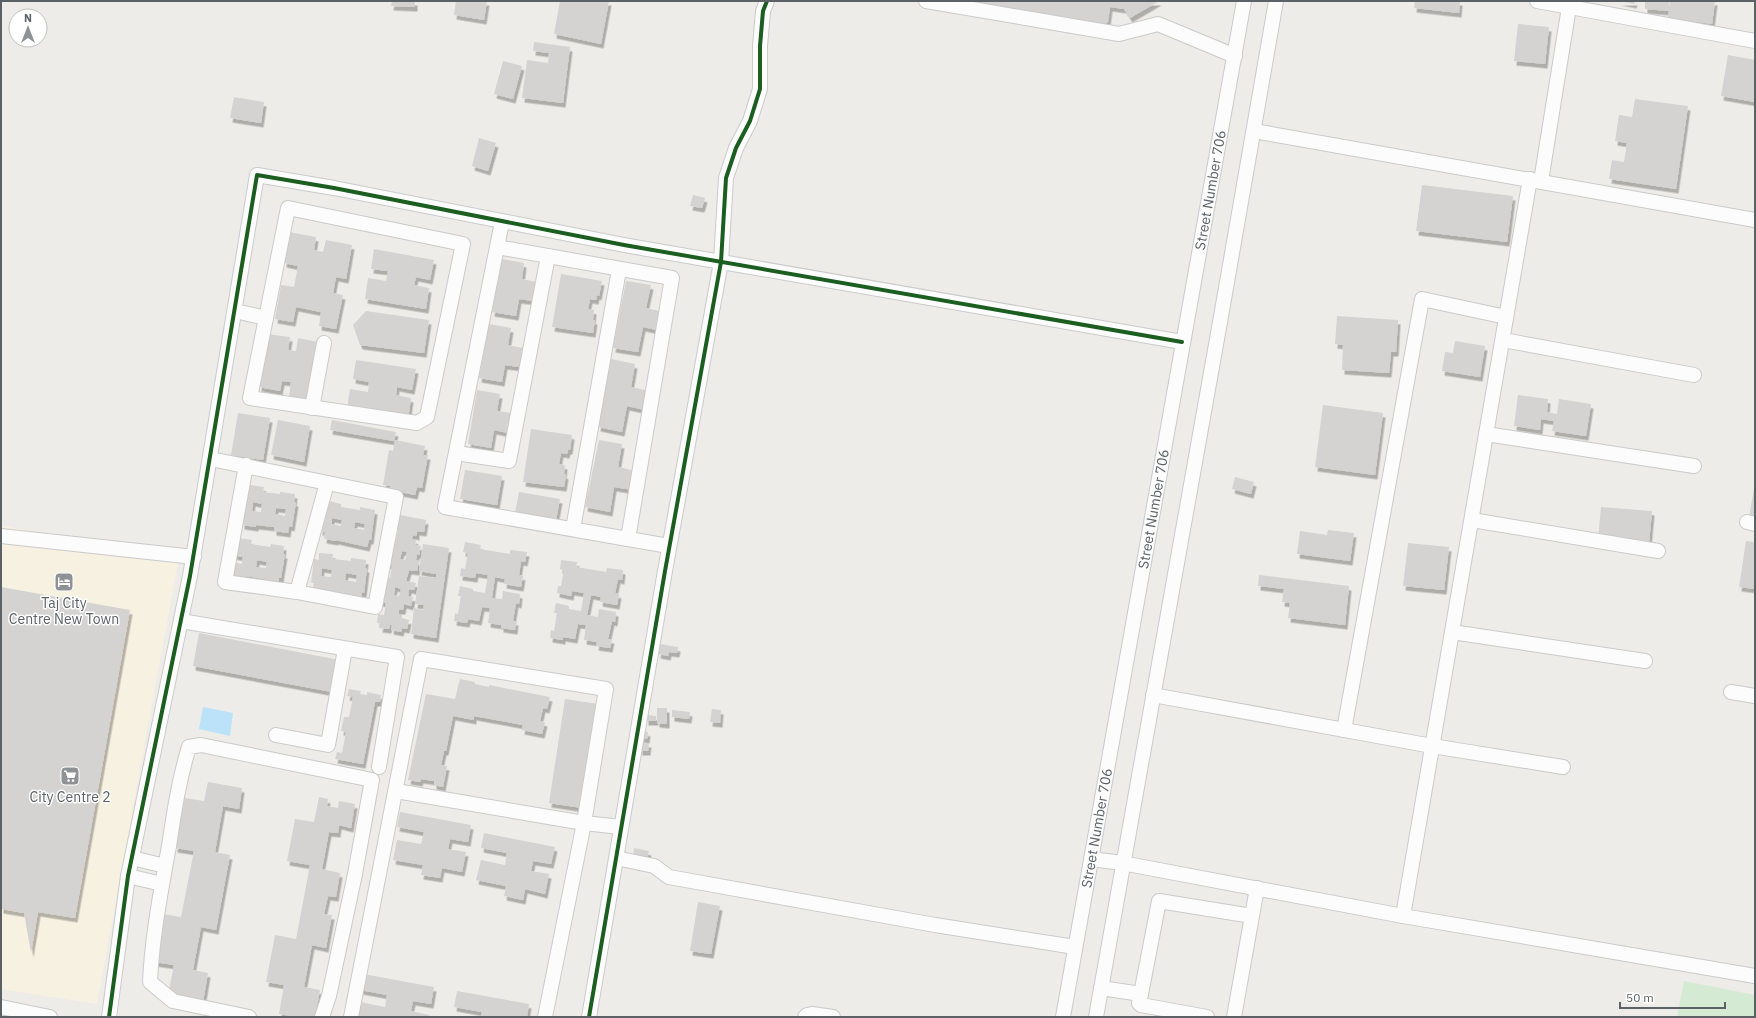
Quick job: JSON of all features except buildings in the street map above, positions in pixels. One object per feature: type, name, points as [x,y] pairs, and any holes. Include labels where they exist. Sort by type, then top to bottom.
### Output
[{"type":"street","points":[[589,1017],[669,546],[721,262],[726,178],[736,148],[750,121],[760,89],[760,46],[763,11],[766,1]]},
{"type":"street","points":[[926,1],[1119,34],[1158,24],[1235,56]]},
{"type":"street","name":"Street Number 706","points":[[1063,1017],[1182,342],[1244,1]]},
{"type":"street","points":[[1096,1017],[1122,863],[1214,362],[1276,1]]},
{"type":"street","points":[[1537,1],[1570,4],[1755,42]]},
{"type":"street","points":[[1403,916],[1506,317],[1536,180],[1570,4]]},
{"type":"street","points":[[1254,131],[1755,220]]},
{"type":"street","points":[[109,1017],[128,876],[194,557],[211,459],[216,416],[257,175],[334,188],[502,222],[721,262],[1182,342]]},
{"type":"street","points":[[288,208],[463,244],[427,417],[417,423],[250,398],[266,318],[288,208]]},
{"type":"street","points":[[502,222],[445,507],[669,546]]},
{"type":"street","points":[[497,247],[619,270],[672,278],[628,539]]},
{"type":"street","points":[[456,453],[509,461],[548,256]]},
{"type":"street","points":[[573,530],[619,270]]},
{"type":"street","points":[[1344,730],[1422,299],[1506,317]]},
{"type":"street","points":[[234,311],[266,318]]},
{"type":"street","points":[[1502,340],[1694,375]]},
{"type":"street","points":[[312,408],[324,343]]},
{"type":"street","points":[[1486,434],[1694,466]]},
{"type":"street","points":[[211,459],[246,465],[396,497],[375,608],[296,592],[224,582],[246,465]]},
{"type":"street","points":[[296,592],[327,483]]},
{"type":"street","points":[[1472,520],[1658,551]]},
{"type":"street","points":[[1,536],[194,557]]},
{"type":"street","points":[[181,620],[397,657],[379,767]]},
{"type":"street","points":[[1452,632],[1645,661]]},
{"type":"street","points":[[276,735],[328,745],[345,649]]},
{"type":"street","points":[[351,1017],[396,791],[420,659],[606,689],[584,822],[544,1017]]},
{"type":"street","points":[[1731,692],[1755,696]]},
{"type":"street","points":[[1153,695],[1432,746],[1564,767]]},
{"type":"street","points":[[250,1017],[173,1001],[150,982],[152,946],[162,884],[182,769],[188,747],[201,745],[372,780],[355,874],[329,996],[322,1017]]},
{"type":"street","points":[[396,791],[621,827]]},
{"type":"street","points":[[132,858],[165,866]]},
{"type":"street","points":[[616,858],[654,866],[669,877],[934,925],[1076,947]]},
{"type":"street","points":[[1092,858],[1403,916],[1755,976]]},
{"type":"street","points":[[128,876],[162,884]]},
{"type":"street","points":[[1234,1017],[1257,888]]},
{"type":"street","points":[[1207,1017],[1141,1005],[1139,1003],[1159,902],[1252,916]]},
{"type":"street","points":[[1101,988],[1141,994]]},
{"type":"street","points":[[1,1007],[50,1017]]},
{"type":"street","points":[[805,1017],[812,1014],[833,1017]]},
{"type":"shaded area","name":"City Centre 2","points":[[1,525],[178,563],[97,1004],[1,989]]},
{"type":"green space","points":[[1684,981],[1755,995],[1755,1017],[1677,1017]]},
{"type":"water","points":[[203,707],[233,713],[230,736],[199,729]]},
{"type":"cycle path","points":[[589,1017],[665,571],[721,262],[726,178],[736,148],[750,121],[760,89],[760,46],[763,11],[767,1]]},
{"type":"cycle path","points":[[109,1017],[128,876],[190,576],[257,175],[334,188],[624,245],[1182,342]]},
{"type":"place","name":"Taj City Centre New Town","points":[[64,582]]},
{"type":"place","name":"City Centre 2","points":[[70,776]]}]
